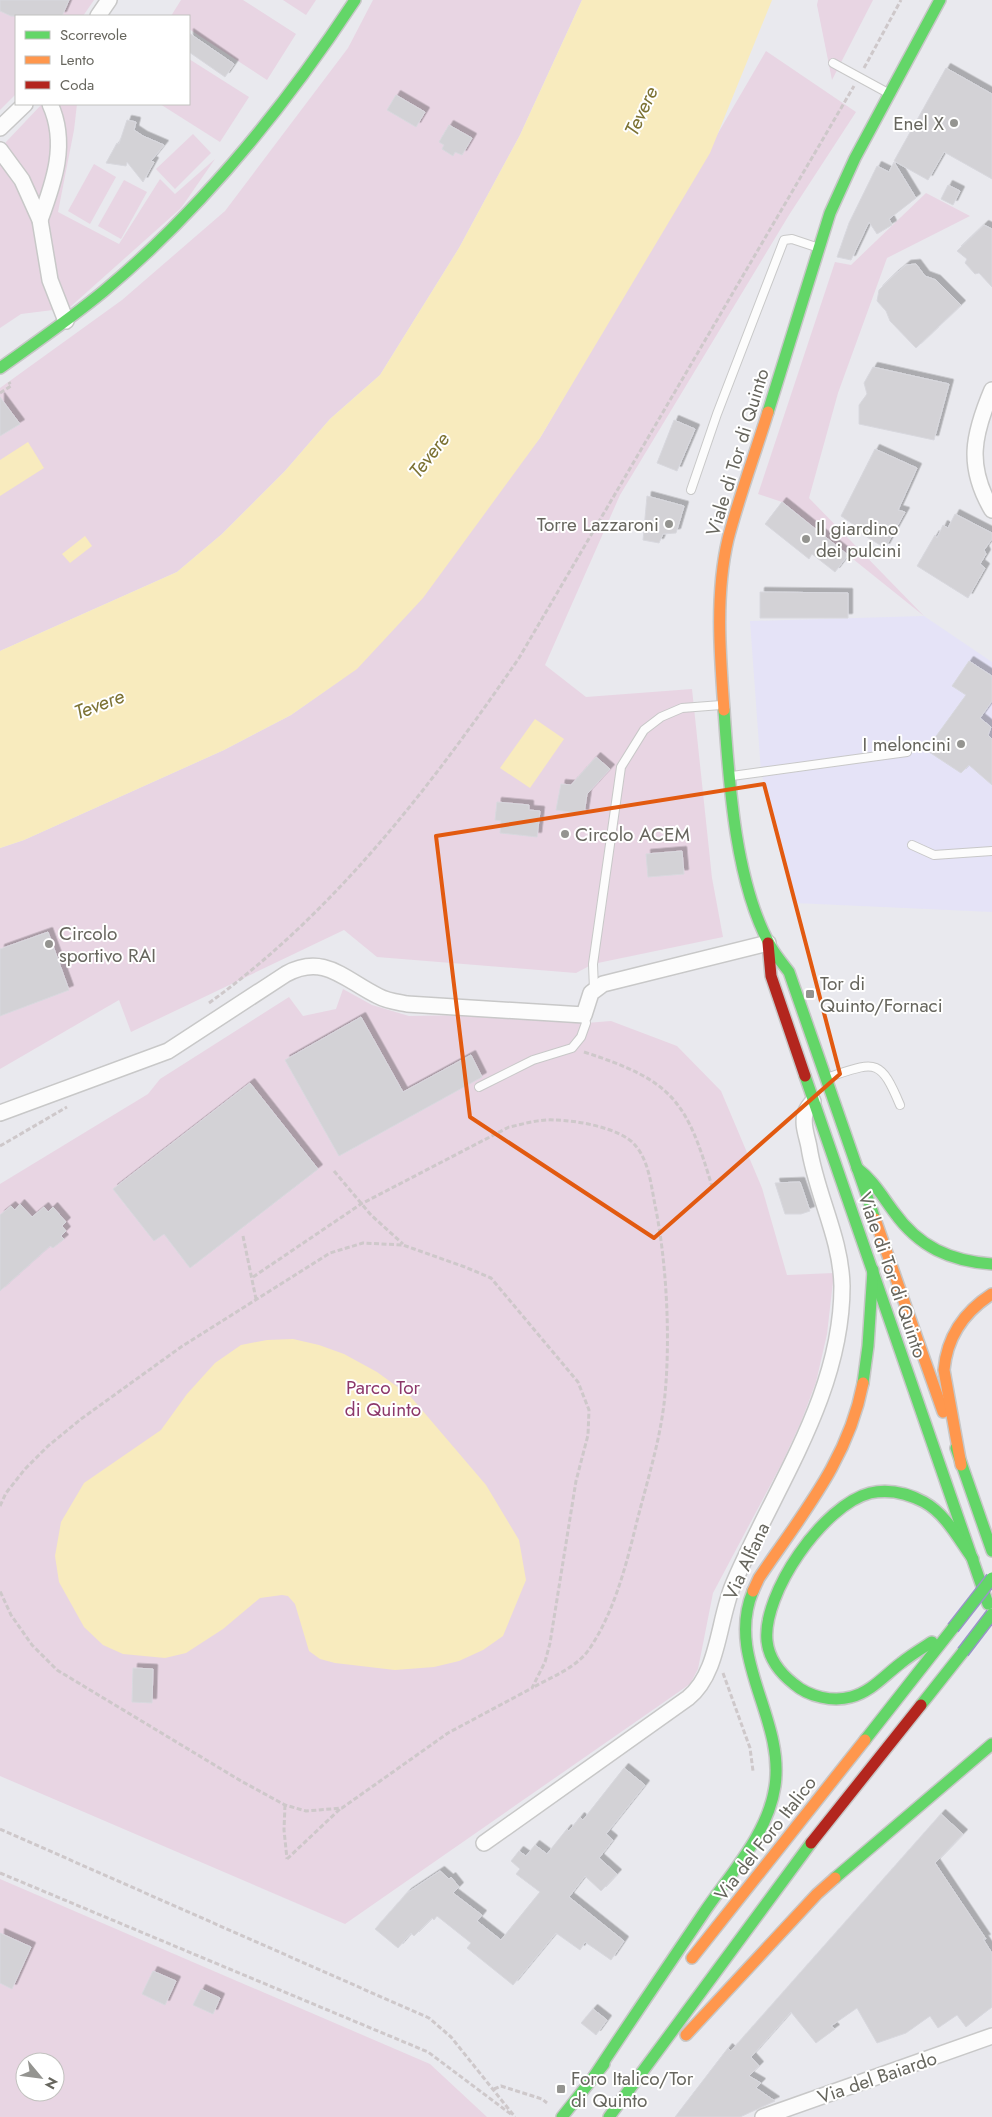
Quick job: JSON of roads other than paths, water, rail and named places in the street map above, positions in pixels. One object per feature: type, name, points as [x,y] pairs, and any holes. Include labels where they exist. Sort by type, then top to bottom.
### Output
[{"type":"main road","points":[[0,368],[66,321],[200,202],[282,108],[313,66],[355,0]]},
{"type":"main road","name":"Viale di Tor di Quinto","points":[[940,0],[840,188],[818,248],[728,540],[719,619],[723,704],[730,776],[742,862],[768,943],[771,976],[992,1616]]},
{"type":"main road","name":"Viale di Tor di Quinto","points":[[768,943],[789,972],[992,1552]]},
{"type":"main road","points":[[857,1168],[877,1184],[900,1220],[926,1246],[946,1257],[992,1264]]},
{"type":"main road","points":[[593,2078],[743,1858],[770,1806],[775,1785],[774,1753],[769,1726],[746,1647],[744,1633],[745,1616],[751,1593],[759,1578],[825,1481],[847,1437],[856,1409],[869,1352],[873,1270]]},
{"type":"main road","points":[[961,1465],[944,1370],[945,1356],[950,1340],[961,1320],[975,1306],[992,1294]]},
{"type":"main road","points":[[951,1631],[917,1651],[862,1694],[831,1698],[807,1692],[789,1682],[772,1659],[766,1631],[773,1598],[804,1548],[837,1510],[866,1495],[894,1492],[922,1501],[938,1514],[973,1559]]},
{"type":"main road","name":"Via del Foro Italico","points":[[686,1965],[992,1578]]},
{"type":"main road","points":[[609,2117],[793,1868],[992,1616]]},
{"type":"main road","points":[[626,2095],[702,2019],[817,1894],[869,1848],[990,1750]]},
{"type":"main road","points":[[562,2117],[669,1985]]},
{"type":"street","points":[[99,15],[109,0]]},
{"type":"street","points":[[0,128],[24,105]]},
{"type":"street","points":[[40,220],[56,170],[59,147],[58,125],[50,105]]},
{"type":"street","points":[[0,150],[22,180],[40,220],[50,280],[66,321]]},
{"type":"street","points":[[992,390],[978,425],[974,454],[977,475],[992,510]]},
{"type":"street","points":[[0,1113],[176,1047],[286,974],[304,966],[328,968],[379,997],[398,1002],[584,1015],[589,997],[594,989],[603,984],[768,943]]},
{"type":"street","name":"Via Alfana","points":[[484,1843],[694,1693],[705,1680],[730,1594],[808,1430],[825,1386],[835,1351],[842,1297],[841,1263],[810,1162],[804,1123],[805,1112],[813,1101]]},
{"type":"street","points":[[817,1182],[822,1164],[833,1155]]},
{"type":"street","name":"Via del Baiardo","points":[[762,2117],[992,2036]]},
{"type":"lane","points":[[833,63],[889,94]]},
{"type":"lane","points":[[691,490],[717,414],[784,240],[792,239],[818,248]]},
{"type":"lane","points":[[594,989],[593,964],[621,767],[644,730],[661,717],[682,708],[723,704]]},
{"type":"lane","points":[[730,776],[907,752]]},
{"type":"lane","points":[[912,845],[934,856],[992,850]]},
{"type":"lane","points":[[479,1087],[533,1060],[572,1048],[581,1036],[586,1023],[584,1015]]},
{"type":"lane","points":[[827,1078],[863,1066],[873,1067],[889,1077],[900,1105]]},
{"type":"water","name":"Tevere","points":[[582,0],[772,0],[710,153],[540,438],[423,598],[357,669],[291,715],[224,750],[24,840],[0,848],[0,651],[177,572],[222,534],[285,471],[330,419],[380,375],[459,248],[520,135]]},
{"type":"water","points":[[28,442],[44,468],[0,496],[0,460]]},
{"type":"water","points":[[85,536],[92,546],[70,563],[62,554]]},
{"type":"water","points":[[535,719],[564,739],[530,788],[500,768]]},
{"type":"water","points":[[293,1339],[319,1345],[344,1354],[377,1372],[410,1396],[486,1485],[519,1540],[526,1580],[503,1636],[483,1650],[459,1661],[434,1667],[395,1670],[335,1663],[320,1659],[309,1651],[295,1604],[288,1596],[282,1595],[260,1598],[223,1629],[186,1653],[165,1658],[123,1654],[103,1645],[84,1627],[59,1582],[55,1556],[61,1522],[84,1483],[161,1430],[187,1394],[215,1363],[241,1345],[267,1340]]},
{"type":"place","name":"Enel X","points":[[954,123]]},
{"type":"place","name":"Torre Lazzaroni","points":[[669,524]]},
{"type":"place","name":"Il giardino dei pulcini","points":[[806,539]]},
{"type":"place","name":"I meloncini","points":[[961,744]]},
{"type":"place","name":"Circolo ACEM","points":[[565,834]]},
{"type":"place","name":"Circolo sportivo RAI","points":[[49,944]]},
{"type":"place","name":"Tor di Quinto/Fornaci","points":[[810,994]]},
{"type":"place","name":"Foro Italico/Tor di Quinto","points":[[561,2089]]},
{"type":"park label","name":"Parco Tor di Quinto","points":[[383,1398]]}]
